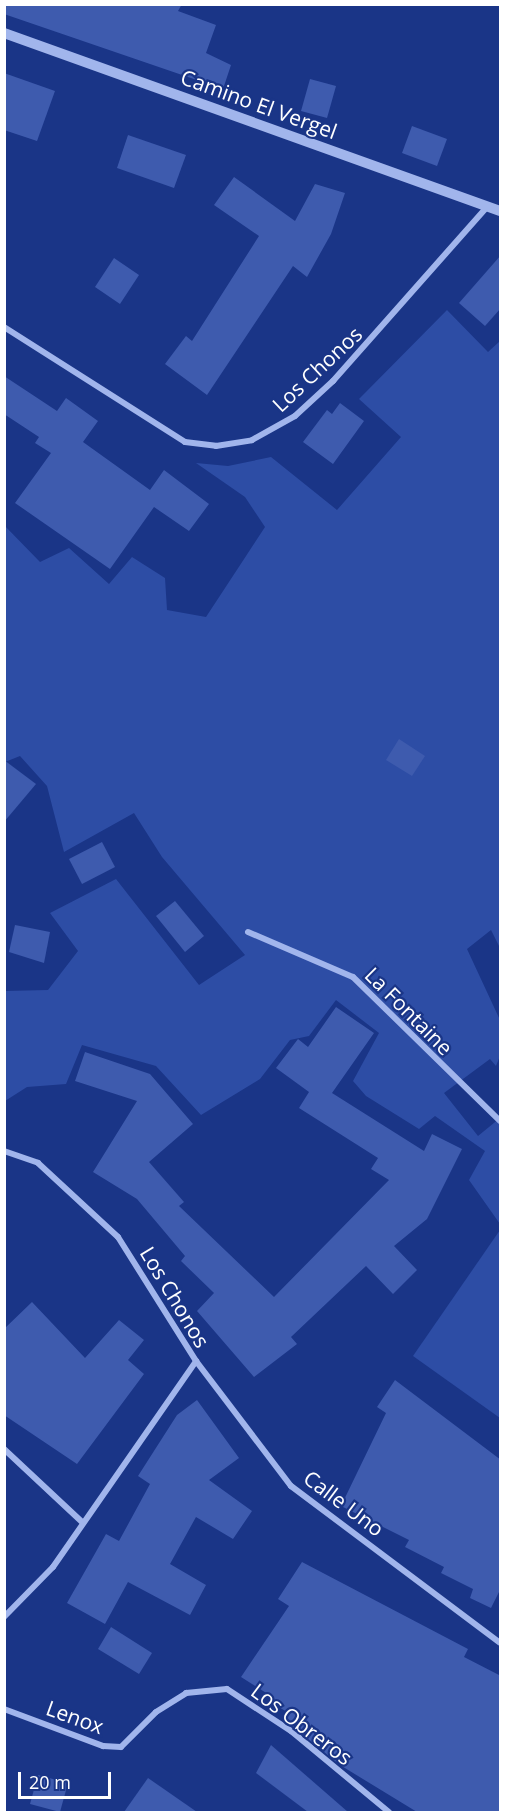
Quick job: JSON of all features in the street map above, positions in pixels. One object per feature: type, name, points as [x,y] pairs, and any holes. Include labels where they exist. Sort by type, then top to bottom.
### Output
[{"type":"street","name":"Camino El Vergel","points":[[4,33],[501,211]]},
{"type":"street","name":"Los Chonos","points":[[4,327],[185,442],[216,446],[252,440],[295,416],[333,381],[487,207]]},
{"type":"street","name":"La Fontaine","points":[[248,932],[353,977],[501,1121]]},
{"type":"street","name":"Los Chonos","points":[[4,1151],[38,1163],[118,1236],[196,1361],[33,1592],[4,1617]]},
{"type":"street","name":"Calle Uno","points":[[196,1361],[291,1486],[501,1643]]},
{"type":"street","points":[[4,1449],[83,1523]]},
{"type":"street","name":"Los Obreros","points":[[156,1712],[186,1693],[227,1689],[291,1731],[389,1812]]},
{"type":"street","name":"Lenox","points":[[4,1709],[103,1746],[121,1747],[156,1712]]},
{"type":"shaded area","points":[[447,310],[488,352],[500,341],[500,948],[491,930],[467,949],[500,1020],[500,1056],[496,1066],[490,1059],[444,1093],[478,1136],[500,1118],[500,1224],[469,1180],[485,1151],[435,1116],[419,1129],[366,1096],[353,1081],[379,1033],[336,1000],[309,1036],[290,1040],[260,1079],[201,1115],[156,1066],[82,1045],[66,1084],[27,1087],[5,1101],[5,991],[48,990],[78,951],[50,913],[116,879],[199,985],[245,955],[162,857],[134,813],[64,852],[47,786],[20,756],[5,762],[4,525],[40,562],[69,548],[109,584],[132,557],[165,578],[167,610],[206,617],[265,527],[245,497],[196,463],[228,466],[271,457],[337,510],[401,437],[359,399]]},
{"type":"shaded area","points":[[500,1230],[500,1418],[413,1356]]},
{"type":"building","points":[[4,4],[182,4],[178,11],[216,25],[206,53],[231,65],[223,89],[4,14]]},
{"type":"building","points":[[4,73],[55,91],[37,141],[4,130]]},
{"type":"building","points":[[310,79],[336,86],[327,118],[301,111]]},
{"type":"building","points":[[412,126],[447,139],[437,166],[402,153]]},
{"type":"building","points":[[128,135],[186,155],[174,188],[117,168]]},
{"type":"building","points":[[234,177],[295,221],[315,184],[345,193],[331,234],[307,277],[293,266],[207,395],[165,364],[186,336],[192,341],[259,236],[214,205]]},
{"type":"building","points":[[501,255],[501,308],[485,326],[459,303]]},
{"type":"building","points":[[114,258],[139,275],[120,304],[95,287]]},
{"type":"building","points":[[4,376],[57,411],[66,398],[98,421],[83,442],[150,490],[164,470],[209,504],[189,531],[154,507],[110,569],[15,503],[51,453],[35,443],[39,437],[4,414]]},
{"type":"building","points":[[340,403],[364,421],[333,464],[303,442],[327,410],[332,414]]},
{"type":"building","points":[[399,739],[425,756],[412,776],[386,760]]},
{"type":"building","points":[[4,760],[36,784],[4,822]]},
{"type":"building","points":[[102,842],[115,867],[82,884],[69,859]]},
{"type":"building","points":[[175,901],[204,936],[185,952],[156,916]]},
{"type":"building","points":[[15,925],[50,932],[44,963],[9,952]]},
{"type":"building","points":[[336,1007],[374,1033],[332,1093],[424,1151],[432,1134],[462,1149],[427,1219],[394,1246],[417,1270],[393,1294],[366,1266],[291,1337],[297,1344],[254,1377],[197,1311],[214,1293],[181,1261],[185,1256],[137,1199],[93,1172],[137,1101],[75,1081],[85,1052],[150,1074],[193,1124],[149,1162],[184,1202],[179,1206],[274,1297],[389,1180],[371,1169],[378,1158],[299,1108],[309,1092],[276,1068],[298,1039],[308,1047]]},
{"type":"building","points":[[32,1302],[85,1358],[119,1320],[144,1340],[128,1360],[144,1374],[77,1464],[4,1415],[4,1329]]},
{"type":"building","points":[[395,1380],[501,1460],[501,1588],[491,1608],[470,1598],[473,1589],[441,1573],[444,1567],[405,1547],[409,1540],[341,1506],[386,1413],[377,1407]]},
{"type":"building","points":[[197,1400],[239,1458],[209,1480],[252,1511],[233,1539],[196,1517],[170,1564],[206,1585],[190,1615],[128,1582],[105,1624],[67,1603],[106,1534],[119,1541],[150,1484],[138,1476],[177,1415]]},
{"type":"building","points":[[302,1562],[468,1649],[464,1657],[501,1676],[501,1812],[417,1812],[340,1765],[285,1720],[289,1713],[268,1701],[271,1696],[241,1677],[289,1606],[278,1599]]},
{"type":"building","points":[[111,1627],[152,1653],[139,1674],[98,1649]]},
{"type":"building","points":[[271,1745],[348,1812],[308,1812],[256,1773]]},
{"type":"building","points":[[38,1775],[68,1783],[60,1812],[30,1804]]},
{"type":"building","points":[[148,1778],[197,1812],[124,1812]]}]
